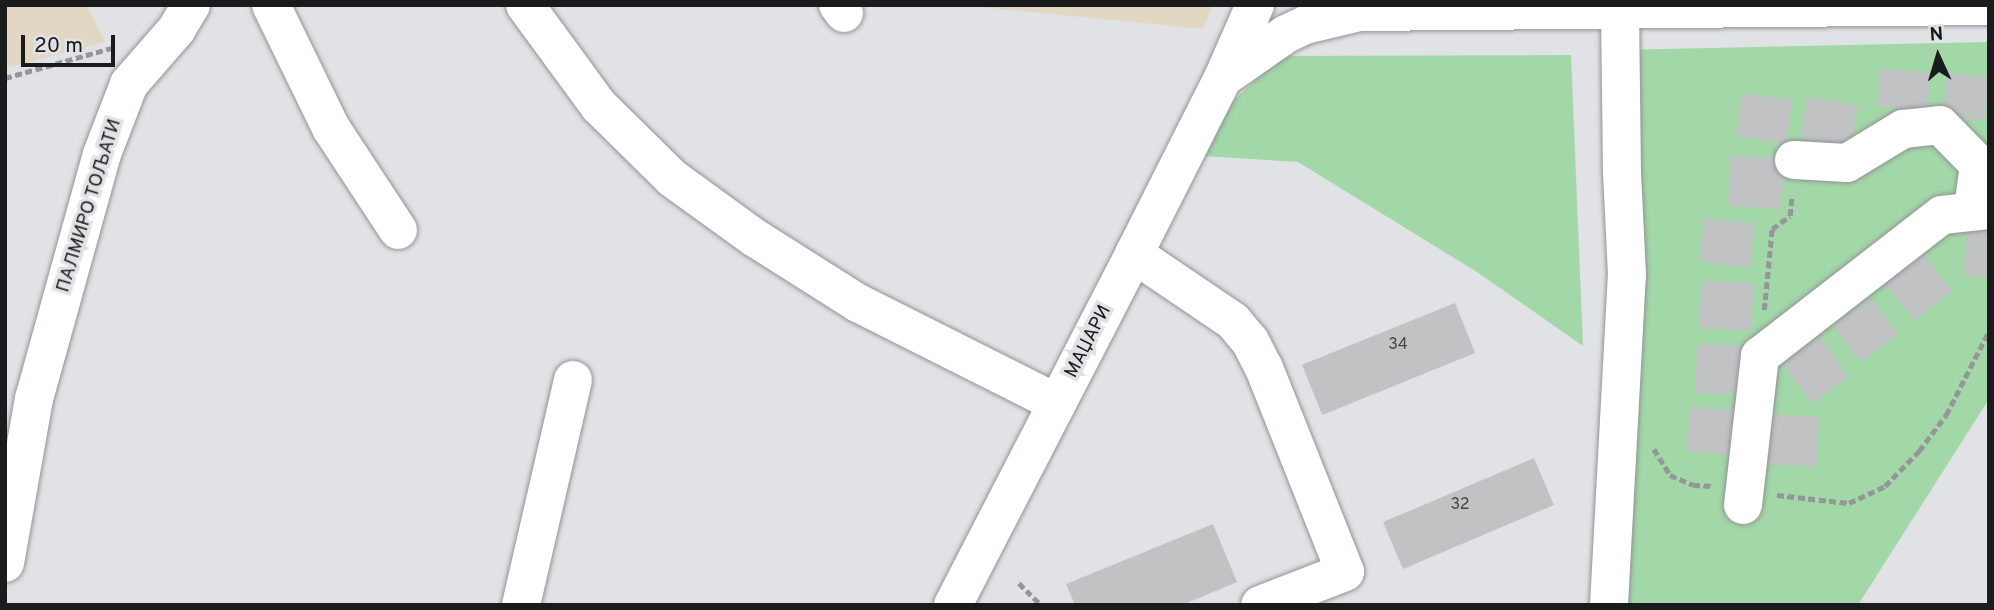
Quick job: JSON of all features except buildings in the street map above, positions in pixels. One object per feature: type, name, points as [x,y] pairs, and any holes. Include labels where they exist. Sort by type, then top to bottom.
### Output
[{"type":"street","points":[[271,5],[331,128],[398,230]]},
{"type":"street","points":[[525,5],[599,106],[672,178],[755,238],[858,303],[1058,403]]},
{"type":"street","name":"МАЏАРИ","points":[[953,605],[1223,78],[1255,5]]},
{"type":"street","name":"МАЏАРИ","points":[[1223,78],[1286,34],[1353,9],[1989,6]]},
{"type":"street","points":[[1609,605],[1627,275],[1622,173],[1620,9]]},
{"type":"street","name":"ПАЛМИРО ТОЉАТИ","points":[[5,563],[20,401],[102,154],[129,84],[184,18]]},
{"type":"street","points":[[1743,505],[1760,356],[1942,215],[1981,210],[1979,165],[1940,125],[1903,129],[1847,163],[1794,160]]},
{"type":"street","points":[[1134,254],[1233,321],[1250,341],[1264,368],[1345,572],[1260,605]]},
{"type":"street","points":[[521,605],[573,380]]},
{"type":"path","points":[[5,78],[124,45]]},
{"type":"path","points":[[1760,356],[1772,229],[1790,216],[1794,160]]},
{"type":"path","points":[[1019,583],[1041,605]]},
{"type":"shaded area","points":[[5,5],[87,5],[105,42],[5,68]]},
{"type":"shaded area","points":[[961,5],[1213,5],[1203,29]]},
{"type":"green space","points":[[1989,42],[1989,399],[1858,605],[1604,605],[1616,50]]},
{"type":"green space","points":[[1571,55],[1583,346],[1477,272],[1298,162],[1203,156],[1226,108],[1280,56]]}]
